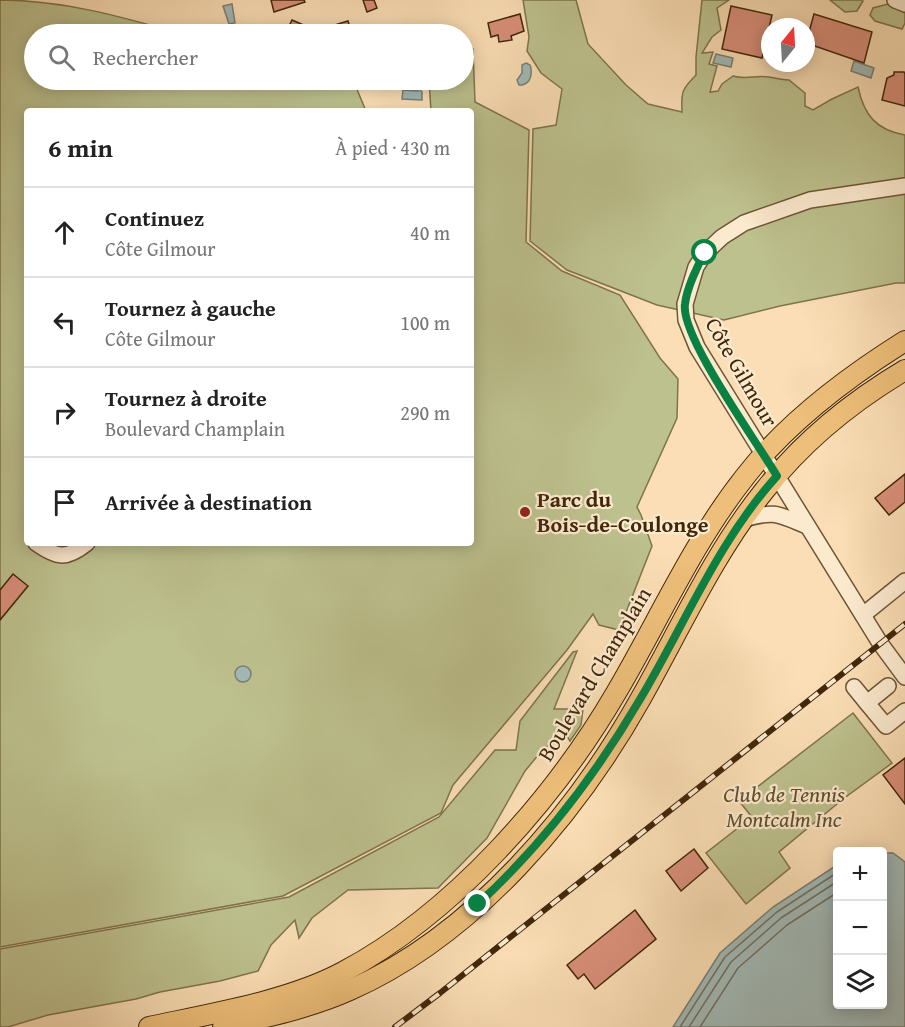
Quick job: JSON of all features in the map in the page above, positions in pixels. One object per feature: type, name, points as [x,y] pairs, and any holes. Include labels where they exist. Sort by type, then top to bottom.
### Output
[{"type":"main road","name":"Boulevard Champlain","points":[[149,1027],[288,994],[316,985],[342,973],[389,944],[458,888],[491,857],[552,787],[583,745],[615,694],[709,528],[764,454],[832,393],[905,341]]},
{"type":"main road","points":[[223,1027],[315,1004],[362,984],[415,954],[498,886],[562,814],[612,746],[704,583],[764,491],[800,451],[840,416],[875,388],[905,370]]},
{"type":"street","points":[[895,0],[905,4]]},
{"type":"street","name":"Côte Gilmour","points":[[905,186],[810,200],[744,223],[722,237],[705,253],[696,267],[685,304],[686,320],[697,347],[863,615],[905,677]]},
{"type":"street","points":[[744,519],[766,513],[779,515],[807,526]]},
{"type":"street","points":[[42,546],[61,556],[74,553],[83,546]]},
{"type":"street","points":[[863,615],[905,581]]},
{"type":"street","points":[[867,703],[888,686]]},
{"type":"street","points":[[854,687],[886,726],[905,711]]},
{"type":"green space","name":"Parc du Bois-de-Coulonge","points":[[0,0],[69,6],[145,24],[24,24],[24,90],[357,90],[365,108],[24,108],[24,546],[474,546],[474,108],[431,108],[430,90],[474,90],[474,76],[475,102],[529,130],[526,242],[562,271],[620,295],[660,358],[678,379],[677,418],[637,507],[652,546],[619,630],[599,625],[593,614],[567,650],[453,785],[441,813],[283,896],[0,947]]},
{"type":"green space","points":[[523,0],[576,0],[588,44],[626,85],[648,104],[682,112],[683,91],[696,75],[702,0],[729,0],[717,8],[721,30],[712,37],[702,53],[713,52],[709,64],[717,66],[710,92],[718,91],[722,84],[733,76],[789,80],[805,93],[805,106],[813,110],[858,87],[864,106],[873,120],[886,129],[905,135],[905,283],[780,306],[724,320],[657,305],[567,270],[530,241],[533,129],[556,125],[562,89],[541,73],[527,51],[529,37]]},
{"type":"green space","points":[[830,0],[863,1],[857,11],[845,12]]},
{"type":"green space","points":[[888,4],[905,13],[905,23],[902,29],[875,21],[870,15],[873,8]]},
{"type":"green space","points":[[577,651],[554,709],[583,709],[581,725],[570,741],[567,736],[544,748],[525,771],[487,838],[438,888],[348,890],[312,918],[299,938],[295,920],[271,945],[258,971],[0,1027],[0,949],[289,897],[439,817],[495,750],[516,750],[520,721],[573,652]]},
{"type":"green space","name":"Club de Tennis Montcalm Inc","points":[[853,713],[892,763],[843,799],[779,852],[790,868],[746,904],[706,853],[752,817],[739,801]]},
{"type":"water","points":[[232,4],[235,23],[229,24],[223,6]]},
{"type":"water","points":[[716,54],[733,58],[731,67],[713,63]]},
{"type":"water","points":[[854,61],[874,68],[871,78],[851,71]]},
{"type":"water","points":[[526,63],[530,65],[530,77],[525,84],[519,85],[517,80],[522,73],[522,65]]},
{"type":"water","points":[[403,90],[422,92],[422,100],[402,99]]},
{"type":"water","points":[[243,666],[251,674],[243,682],[235,674]]},
{"type":"water","points":[[887,853],[893,853],[905,862],[905,1027],[673,1027],[720,953],[773,907],[833,868],[833,1009],[887,1009]]},
{"type":"building","points":[[271,0],[304,0],[305,2],[274,12]]},
{"type":"building","points":[[363,0],[374,0],[377,8],[367,12]]},
{"type":"building","points":[[731,6],[772,15],[771,18],[761,18],[761,58],[722,49]]},
{"type":"building","points":[[520,14],[524,31],[511,36],[512,40],[499,42],[498,35],[491,37],[488,23]]},
{"type":"building","points":[[814,14],[872,32],[864,63],[815,46],[815,18],[813,18]]},
{"type":"building","points":[[894,72],[905,74],[905,106],[882,100],[887,78],[894,75]]},
{"type":"building","points":[[905,474],[905,502],[889,515],[875,498]]},
{"type":"building","points":[[13,574],[28,586],[0,620],[0,590]]},
{"type":"building","points":[[905,758],[905,804],[883,775]]},
{"type":"building","points":[[694,849],[708,868],[681,891],[666,871]]},
{"type":"building","points":[[635,910],[656,939],[595,989],[584,974],[578,979],[567,965]]},
{"type":"railway","points":[[395,1027],[905,624]]},
{"type":"place","name":"Parc du Bois-de-Coulonge","points":[[525,512]]},
{"type":"route","points":[[478,904],[518,865],[588,781],[640,699],[704,583],[744,519],[777,476],[697,347],[686,320],[685,304],[696,267],[705,253]]}]
